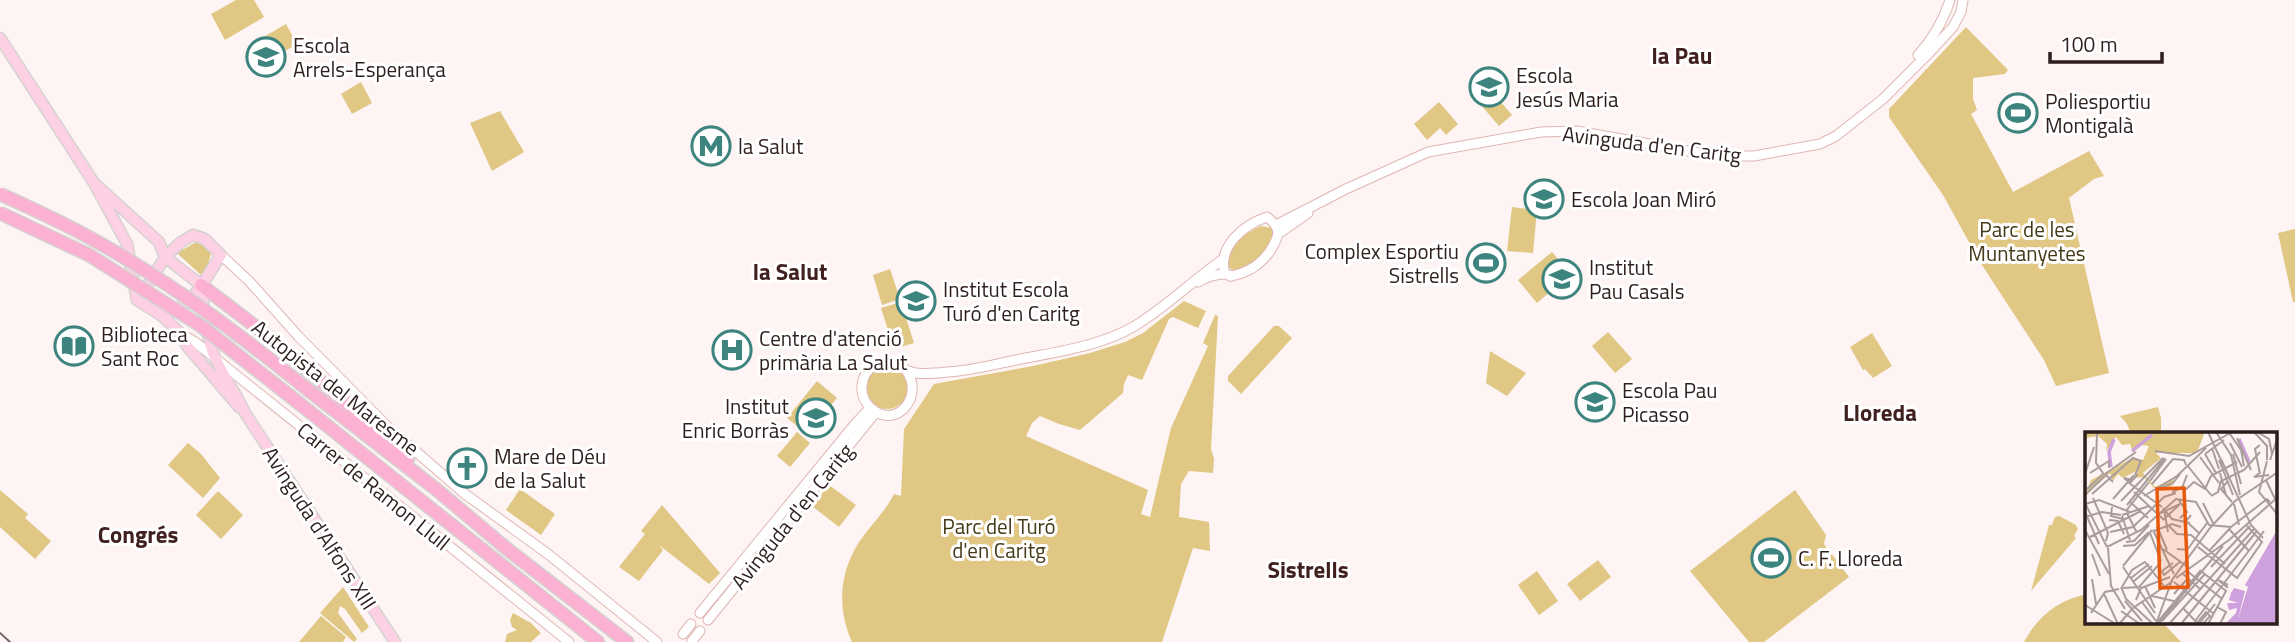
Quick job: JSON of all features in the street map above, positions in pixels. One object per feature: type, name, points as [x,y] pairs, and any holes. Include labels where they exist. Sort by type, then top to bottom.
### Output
[{"type":"highway","name":"Autopista del Maresme","points":[[0,194],[91,238],[200,307],[257,348],[627,642]]},
{"type":"highway","name":"Autopista del Maresme","points":[[0,213],[89,255],[201,326],[598,642]]},
{"type":"highway","points":[[201,285],[277,344],[360,415],[437,490]]},
{"type":"main road","points":[[0,38],[94,183],[127,244],[137,300]]},
{"type":"main road","points":[[94,183],[159,242],[165,257],[201,285]]},
{"type":"main road","points":[[137,300],[145,292],[165,257],[181,242],[193,235],[205,239],[221,255],[183,307],[161,315]]},
{"type":"main road","points":[[159,242],[181,242]]},
{"type":"main road","name":"Avinguda d'Alfons XIII","points":[[201,285],[215,358],[245,413],[395,642]]},
{"type":"main road","name":"Avinguda d'Alfons XIII","points":[[137,300],[161,315],[179,332],[187,346],[245,413]]},
{"type":"street","points":[[1876,103],[1930,43],[1950,0]]},
{"type":"street","points":[[1876,103],[1953,27],[1961,12],[1963,0]]},
{"type":"street","name":"Avinguda d'en Caritg","points":[[1277,229],[1319,204],[1428,152],[1541,132],[1577,131],[1716,156],[1754,156],[1820,144],[1836,136],[1876,103]]},
{"type":"street","points":[[937,373],[924,379],[914,390],[910,402],[900,411],[889,414],[873,410],[863,399],[865,375],[870,369],[885,362],[892,362],[915,373],[937,373],[964,370],[1099,342],[1132,328],[1190,285],[1222,260],[1229,245],[1250,225],[1267,217],[1277,229],[1276,243],[1263,261],[1234,276],[1225,274],[1204,278],[1190,285]]},
{"type":"street","points":[[221,255],[386,425],[456,486],[548,554],[657,642]]},
{"type":"street","points":[[1222,260],[1225,274]]},
{"type":"street","name":"Carrer de Ramon Llull","points":[[179,332],[569,642]]},
{"type":"street","points":[[905,369],[910,375],[914,390]]},
{"type":"street","name":"Avinguda d'en Caritg","points":[[700,613],[855,424],[873,410]]},
{"type":"street","name":"Avinguda d'en Caritg","points":[[708,620],[873,410]]},
{"type":"street","points":[[683,634],[691,624]]},
{"type":"street","points":[[692,641],[700,631]]},
{"type":"green space","points":[[236,0],[254,0],[264,17],[225,40],[211,14]]},
{"type":"green space","points":[[286,24],[297,44],[273,58],[262,38]]},
{"type":"green space","name":"Parc de les Muntanyetes","points":[[1966,27],[2008,70],[2005,74],[1973,78],[1973,99],[1977,110],[1971,114],[2013,192],[2089,151],[2104,176],[2094,179],[2069,198],[2109,373],[2056,386],[2044,360],[1980,262],[1943,195],[1889,117],[1889,109]]},
{"type":"green space","points":[[361,82],[372,103],[352,114],[341,94]]},
{"type":"green space","points":[[1493,93],[1512,115],[1499,126],[1480,104]]},
{"type":"green space","points":[[1439,102],[1458,124],[1446,135],[1440,128],[1427,140],[1414,124]]},
{"type":"green space","points":[[500,111],[524,152],[492,171],[470,123]]},
{"type":"green space","points":[[1512,207],[1537,210],[1533,253],[1507,251]]},
{"type":"green space","points":[[1261,226],[1272,228],[1274,236],[1265,251],[1246,268],[1231,269],[1226,260],[1232,247],[1243,236]]},
{"type":"green space","points":[[2295,229],[2295,302],[2293,302],[2278,233]]},
{"type":"green space","points":[[196,242],[203,244],[211,253],[208,266],[201,275],[177,253]]},
{"type":"green space","points":[[1552,252],[1571,274],[1537,303],[1518,280]]},
{"type":"green space","points":[[890,269],[900,299],[882,305],[873,275]]},
{"type":"green space","name":"Parc del Turó d'en Caritg","points":[[1184,301],[1206,311],[1198,328],[1173,317],[1169,319],[1142,380],[1128,375],[1123,393],[1080,430],[1040,416],[1032,423],[1026,436],[1148,490],[1141,514],[1150,517],[1171,428],[1208,346],[1203,343],[1215,315],[1218,316],[1211,449],[1214,459],[1213,473],[1189,471],[1181,484],[1179,517],[1209,522],[1210,551],[1193,548],[1162,642],[852,642],[842,604],[847,566],[859,542],[894,494],[901,496],[904,429],[934,384],[1033,366],[1125,342],[1143,333]]},
{"type":"green space","points":[[901,302],[914,343],[894,349],[881,308]]},
{"type":"green space","points":[[1274,326],[1279,326],[1292,338],[1241,394],[1228,381],[1228,376]]},
{"type":"green space","points":[[1608,332],[1632,359],[1615,373],[1592,346]]},
{"type":"green space","points":[[1872,333],[1892,366],[1873,378],[1863,370],[1850,347]]},
{"type":"green space","points":[[1490,351],[1526,373],[1507,396],[1486,383]]},
{"type":"green space","points":[[887,367],[902,373],[908,388],[902,403],[887,409],[872,403],[866,388],[872,373]]},
{"type":"green space","points":[[817,381],[837,398],[807,434],[787,418]]},
{"type":"green space","points":[[2158,407],[2161,432],[2130,432],[2120,416]]},
{"type":"green space","points":[[797,432],[810,443],[790,467],[777,456]]},
{"type":"green space","points":[[188,443],[201,454],[220,478],[203,498],[168,465]]},
{"type":"green space","points":[[829,485],[856,505],[839,527],[812,506]]},
{"type":"green space","points":[[520,489],[555,514],[541,535],[506,510]]},
{"type":"green space","points":[[0,490],[28,514],[25,518],[51,541],[35,559],[0,527]]},
{"type":"green space","name":"C. F. Lloreda","points":[[1795,490],[1826,535],[1824,544],[1849,577],[1764,642],[1749,642],[1690,571]]},
{"type":"green space","points":[[218,491],[243,515],[221,539],[196,515]]},
{"type":"green space","points":[[662,505],[720,573],[709,584],[659,545],[663,550],[639,581],[619,567],[645,534],[641,531]]},
{"type":"green space","points":[[2059,516],[2076,525],[2076,538],[2031,591],[2049,525]]},
{"type":"green space","points":[[1598,560],[1611,577],[1580,601],[1567,584]]},
{"type":"green space","points":[[1537,571],[1558,601],[1539,615],[1518,585]]},
{"type":"green space","points":[[343,587],[369,627],[362,633],[340,606],[338,613],[357,639],[354,642],[320,613]]},
{"type":"green space","points":[[2085,595],[2085,624],[2164,624],[2181,642],[2024,642],[2050,610]]},
{"type":"green space","points":[[513,613],[531,623],[541,633],[531,642],[505,642],[507,634],[517,630],[512,627],[510,620]]},
{"type":"green space","points":[[321,616],[346,637],[343,642],[299,642]]},
{"type":"tram line","points":[[0,633],[10,642]]},
{"type":"place","name":"Escola Arrels-Esperança","points":[[266,57]]},
{"type":"place","name":"Escola Jesús Maria","points":[[1489,87]]},
{"type":"place","name":"Poliesportiu Montigalà","points":[[2018,113]]},
{"type":"place","name":"la Salut","points":[[711,146]]},
{"type":"place","name":"Escola Joan Miró","points":[[1544,199]]},
{"type":"place","name":"Complex Esportiu Sistrells","points":[[1486,263]]},
{"type":"place","name":"Institut Pau Casals","points":[[1562,279]]},
{"type":"place","name":"Institut Escola Turó d'en Caritg","points":[[916,301]]},
{"type":"place","name":"Biblioteca Sant Roc","points":[[74,346]]},
{"type":"place","name":"Centre d'atenció primària La Salut","points":[[732,350]]},
{"type":"place","name":"Escola Pau Picasso","points":[[1595,402]]},
{"type":"place","name":"Institut Enric Borràs","points":[[816,418]]},
{"type":"place","name":"Mare de Déu de la Salut","points":[[467,468]]},
{"type":"place","name":"C. F. Lloreda","points":[[1771,558]]},
{"type":"district","name":"la Pau","points":[[1682,55]]},
{"type":"district","name":"la Salut","points":[[790,271]]},
{"type":"district","name":"Lloreda","points":[[1880,412]]},
{"type":"district","name":"Congrés","points":[[138,534]]},
{"type":"district","name":"Sistrells","points":[[1308,569]]}]
